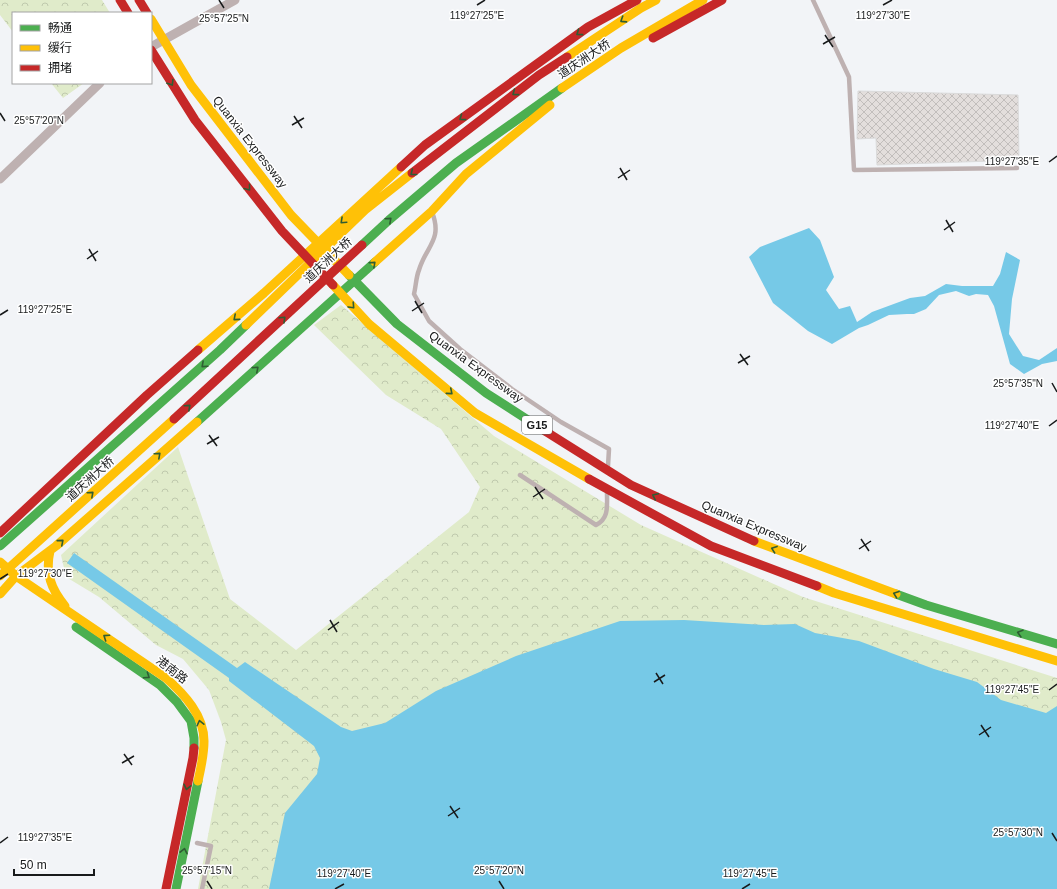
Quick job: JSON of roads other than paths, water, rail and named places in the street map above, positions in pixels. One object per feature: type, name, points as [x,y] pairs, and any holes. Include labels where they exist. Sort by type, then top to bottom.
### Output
[{"type":"main road","points":[[120,0],[127,12]]},
{"type":"main road","points":[[139,0],[146,12]]},
{"type":"main road","points":[[0,533],[142,400],[264,293],[425,145],[588,27],[637,0]]},
{"type":"main road","name":"道庆洲大桥","points":[[0,546],[220,350],[365,210],[539,75],[656,0]]},
{"type":"main road","name":"道庆洲大桥","points":[[0,575],[223,375],[389,220],[456,163],[551,95],[621,48],[703,0]]},
{"type":"main road","points":[[0,594],[13,579],[50,551],[104,504],[432,211],[466,174],[540,113],[619,57],[722,0]]},
{"type":"main road","name":"Quanxia Expressway","points":[[152,21],[191,85],[291,214],[397,324],[486,393],[631,485],[758,543],[926,605],[1057,644]]},
{"type":"main road","name":"G15","points":[[152,50],[195,120],[282,231],[369,324],[475,413],[606,489],[711,546],[834,593],[1057,661]]},
{"type":"main road","points":[[50,551],[46,562],[51,584],[61,601],[74,615]]},
{"type":"main road","name":"港南路","points":[[0,562],[13,579],[160,685],[177,702],[191,721],[194,738],[193,758],[166,889]]},
{"type":"main road","name":"港南路","points":[[0,575],[13,579],[74,615],[166,678],[182,692],[198,715],[204,740],[202,761],[176,889]]},
{"type":"street","points":[[152,47],[235,0]]},
{"type":"street","points":[[0,180],[99,84]]},
{"type":"lane","points":[[813,0],[849,77],[854,170],[1017,168]]},
{"type":"lane","points":[[432,211],[436,222],[436,232],[431,246],[419,269],[414,294],[429,321],[460,349],[560,422],[609,450],[606,512],[603,521],[596,526],[520,475]]},
{"type":"lane","points":[[197,843],[211,846],[202,889]]},
{"type":"water","points":[[809,228],[820,240],[834,277],[826,290],[839,309],[850,306],[857,322],[872,312],[910,298],[925,296],[946,284],[962,286],[993,286],[1000,274],[1006,252],[1020,260],[1012,299],[1009,334],[1023,356],[1039,360],[1057,348],[1057,361],[1042,364],[1024,374],[1010,364],[994,306],[988,295],[976,294],[969,296],[956,291],[939,295],[926,309],[914,314],[889,315],[859,328],[832,344],[808,331],[773,303],[749,257],[760,247]]},
{"type":"water","points":[[74,553],[237,668],[245,662],[341,727],[352,731],[385,723],[436,691],[516,656],[620,621],[684,620],[764,625],[795,624],[815,633],[859,641],[934,669],[977,682],[1001,700],[1046,713],[1057,706],[1057,889],[269,889],[285,813],[317,774],[320,758],[314,746],[229,681],[229,678],[67,563]]}]
